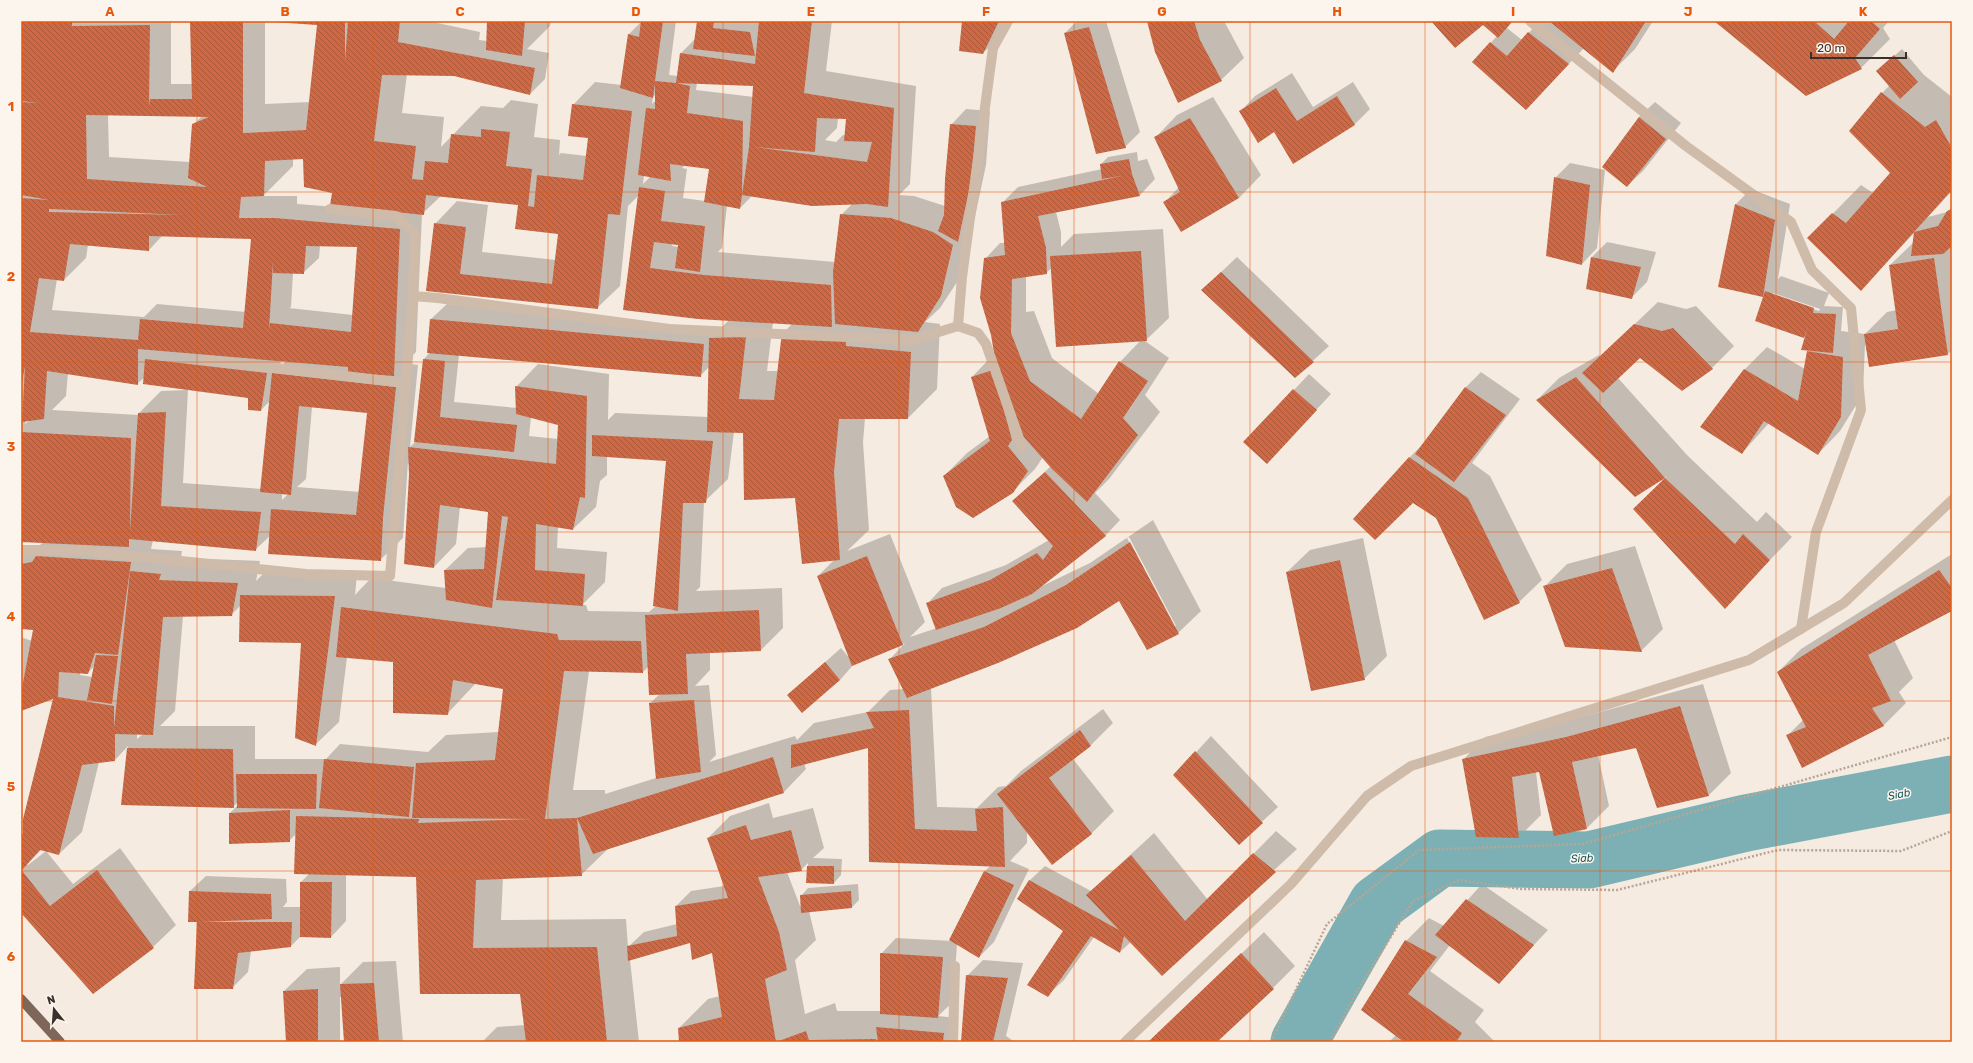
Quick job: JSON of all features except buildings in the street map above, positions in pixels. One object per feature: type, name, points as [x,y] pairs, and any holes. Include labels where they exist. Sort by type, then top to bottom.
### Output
[{"type":"main road","points":[[21,999],[60,1042]]},
{"type":"street","points":[[958,326],[962,276],[993,48],[1008,21]]},
{"type":"street","points":[[1530,21],[1686,146],[1791,222],[1812,270],[1851,308],[1861,410],[1816,532],[1801,629]]},
{"type":"street","points":[[21,550],[74,550],[306,574],[390,576],[413,296],[415,234],[396,216],[330,209]]},
{"type":"street","points":[[413,296],[438,298],[669,329],[913,340],[958,326],[978,333],[986,344],[1022,447]]},
{"type":"street","points":[[205,360],[405,383]]},
{"type":"street","points":[[1125,1042],[1291,884],[1367,796],[1411,766],[1749,660],[1844,603],[1952,500]]},
{"type":"street","points":[[953,1042],[955,966]]},
{"type":"path","points":[[1271,1042],[1326,924],[1419,850],[1582,844],[1952,737]]},
{"type":"path","points":[[1330,1042],[1358,990],[1413,901],[1459,880],[1521,889],[1617,890],[1778,850],[1901,851],[1952,831]]},
{"type":"waterway","name":"Siab","points":[[1299,1042],[1377,904],[1440,858],[1589,860],[1746,823],[1952,784]]}]
